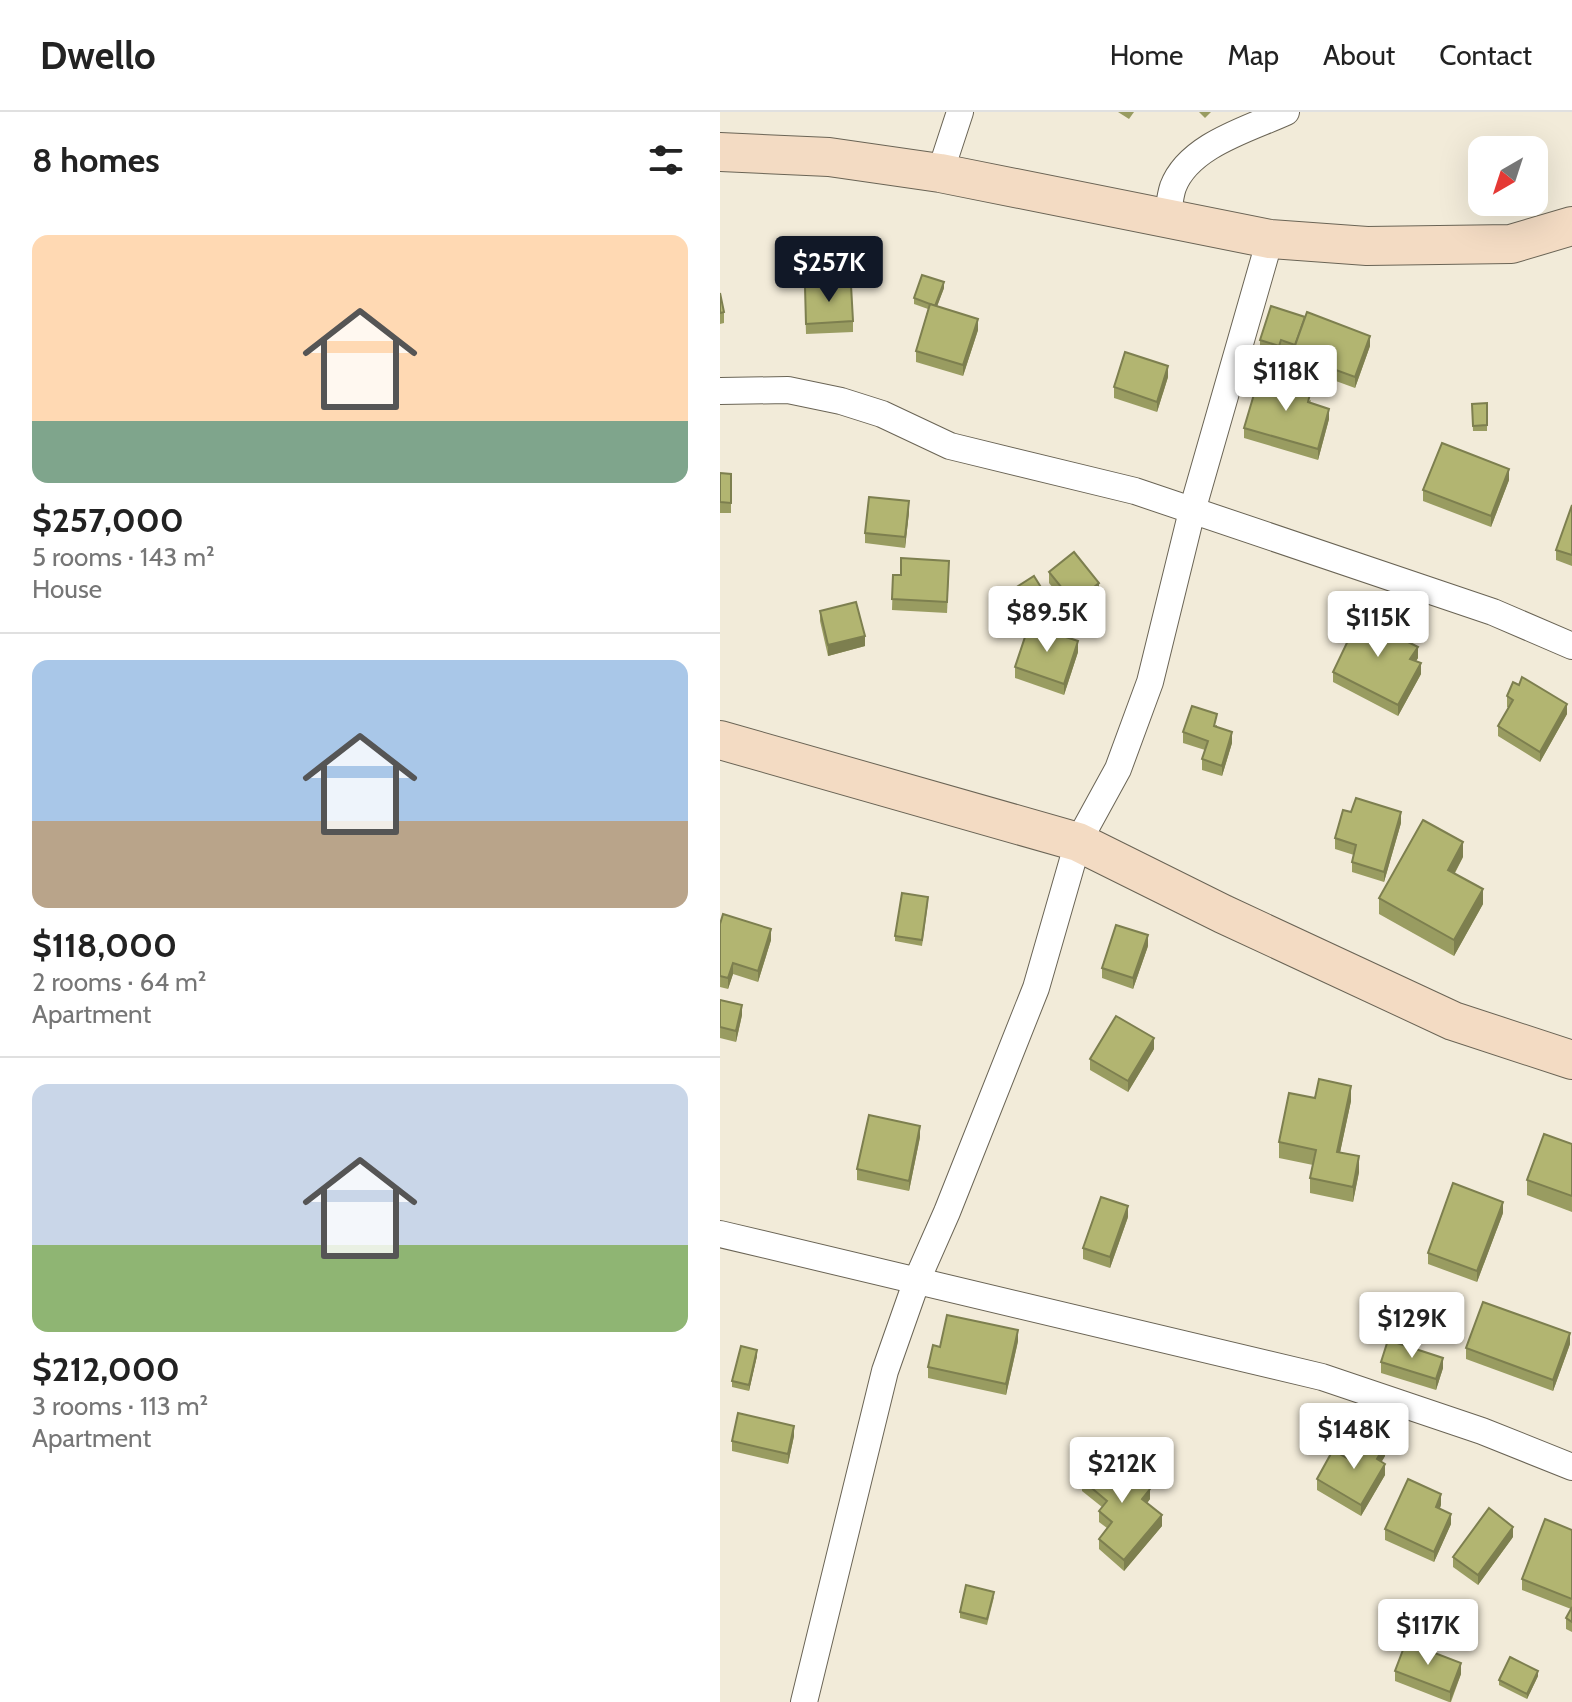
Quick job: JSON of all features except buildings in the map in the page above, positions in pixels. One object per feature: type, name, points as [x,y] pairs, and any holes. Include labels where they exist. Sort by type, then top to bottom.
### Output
[{"type":"street","points":[[940,173],[960,112]]},
{"type":"street","points":[[1167,218],[1173,185],[1190,163],[1209,148],[1286,112]]},
{"type":"street","points":[[720,152],[829,157],[940,173],[1270,239],[1367,246],[1511,244],[1572,226]]},
{"type":"street","points":[[804,1702],[885,1371],[917,1280],[1036,988],[1078,842],[1118,769],[1150,682],[1192,511],[1270,239]]},
{"type":"street","points":[[720,391],[788,390],[841,401],[882,414],[950,446],[1135,491],[1493,612],[1572,646]]},
{"type":"street","points":[[720,740],[1078,842],[1223,914],[1453,1021],[1572,1060]]},
{"type":"street","points":[[720,1234],[1322,1377],[1482,1431],[1572,1467]]}]
